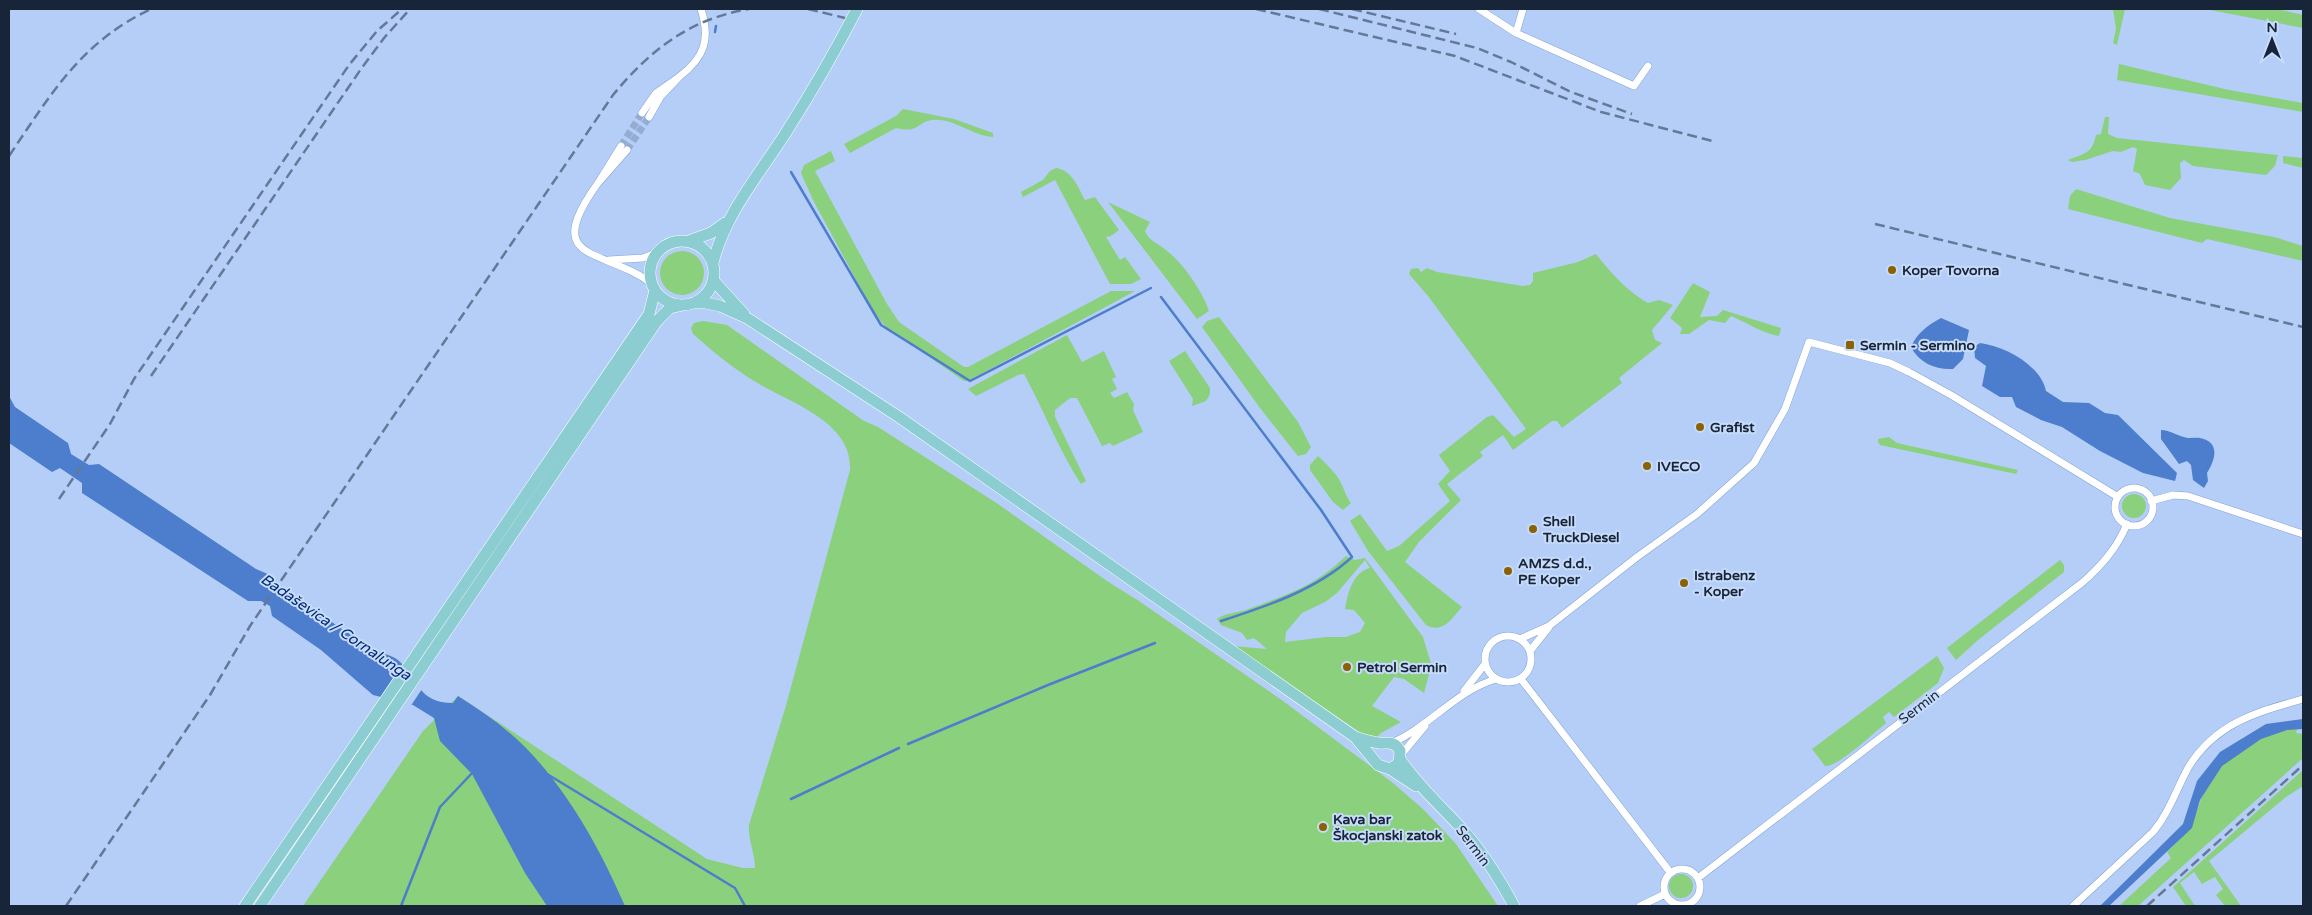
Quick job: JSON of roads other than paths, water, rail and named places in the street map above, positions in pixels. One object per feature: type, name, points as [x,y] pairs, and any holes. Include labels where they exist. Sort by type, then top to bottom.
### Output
[{"type":"main road","points":[[653,287],[667,301],[688,304],[706,294],[713,280],[713,263],[726,222],[786,133],[857,9]]},
{"type":"main road","points":[[424,655],[649,314],[653,287],[651,264],[658,252],[669,243],[689,241],[711,233],[726,222]]},
{"type":"main road","points":[[689,241],[704,249],[713,263]]},
{"type":"main road","points":[[713,280],[747,318]]},
{"type":"main road","points":[[246,906],[663,313],[670,308],[688,304],[706,303],[724,307],[747,318],[898,417],[1354,736],[1378,765],[1390,769],[1396,766],[1400,757],[1398,747],[1354,736]]},
{"type":"main road","points":[[260,906],[386,709]]},
{"type":"main road","points":[[1374,758],[1376,749],[1387,743]]},
{"type":"main road","name":"Sermin","points":[[1400,757],[1424,791],[1463,830],[1487,863],[1514,906]]},
{"type":"main road","name":"Sermin","points":[[1390,769],[1424,791]]},
{"type":"street","points":[[645,115],[679,77],[692,66],[702,52],[706,28],[701,9]]},
{"type":"street","points":[[1479,9],[1516,33],[1634,86],[1648,66]]},
{"type":"street","points":[[1516,33],[1523,9]]},
{"type":"street","points":[[624,148],[598,182],[576,218],[574,228],[582,248],[595,257],[637,272],[653,287]]},
{"type":"street","points":[[606,260],[643,258],[658,252]]},
{"type":"street","points":[[1461,695],[1485,664],[1488,647],[1495,640],[1505,636],[1520,639],[1549,626],[1637,557],[1697,514],[1754,463],[1785,409],[1809,342],[1890,363],[1909,372],[1959,400],[2118,497]]},
{"type":"street","points":[[2133,488],[2146,493],[2151,500],[2152,510],[2148,518],[2136,525],[2127,524],[2117,515],[2115,506],[2118,497],[2124,490],[2133,488]]},
{"type":"street","points":[[2151,500],[2173,495],[2188,496],[2303,534]]},
{"type":"street","name":"Sermin","points":[[1698,878],[2083,582],[2116,547],[2127,524]]},
{"type":"street","points":[[1485,664],[1489,673],[1496,679],[1508,682],[1521,678],[1530,666],[1530,651],[1549,626]]},
{"type":"street","points":[[1520,639],[1530,651]]},
{"type":"street","points":[[1521,678],[1670,872]]},
{"type":"street","points":[[1387,743],[1406,736],[1434,717],[1461,695],[1478,685],[1496,679]]},
{"type":"street","points":[[2073,906],[2154,832],[2163,820],[2188,769],[2216,737],[2231,725],[2255,712],[2303,699]]},
{"type":"street","points":[[1400,757],[1434,717]]},
{"type":"street","points":[[1685,869],[1694,873],[1698,878],[1699,893],[1695,904],[1677,904],[1668,899],[1663,885],[1670,872],[1685,869]]},
{"type":"street","points":[[1640,906],[1665,894]]},
{"type":"water","points":[[1941,318],[1969,330],[1963,359],[1953,369],[1934,367],[1923,361],[1914,353],[1911,347],[1923,330]]},
{"type":"water","points":[[1980,343],[2000,348],[2020,358],[2037,373],[2046,391],[2063,402],[2089,403],[2105,413],[2118,415],[2177,473],[2175,481],[2143,473],[2100,451],[2062,427],[2041,420],[2016,407],[2012,397],[2000,397],[1982,386],[1986,366],[1975,358],[1974,347]]},
{"type":"water","name":"Badaševica / Cornalunga","points":[[9,396],[15,407],[68,443],[71,454],[89,465],[99,464],[256,569],[270,575],[271,588],[280,593],[292,594],[356,638],[378,651],[397,659],[426,695],[441,702],[453,703],[458,696],[484,713],[509,733],[541,764],[569,802],[605,863],[625,906],[547,906],[525,873],[472,774],[440,741],[434,718],[413,705],[373,695],[321,650],[272,616],[270,606],[261,601],[248,601],[82,493],[82,483],[60,468],[52,472],[9,443]]},
{"type":"water","points":[[2161,430],[2186,438],[2207,440],[2214,447],[2214,457],[2207,473],[2208,481],[2204,488],[2193,480],[2191,465],[2187,461],[2179,464],[2161,439]]},
{"type":"water","points":[[2303,719],[2303,729],[2287,730],[2261,739],[2222,766],[2200,800],[2192,828],[2109,906],[2100,906],[2183,824],[2197,781],[2220,752],[2266,724]]},
{"type":"waterway","points":[[715,32],[716,26]]},
{"type":"waterway","points":[[791,172],[881,325],[970,381],[1151,288]]},
{"type":"waterway","points":[[1161,297],[1321,510],[1352,557],[1338,569],[1307,588],[1273,603],[1221,621]]},
{"type":"waterway","points":[[908,744],[1048,685],[1155,643]]},
{"type":"waterway","points":[[791,799],[899,748]]},
{"type":"waterway","points":[[401,906],[440,807],[474,771]]},
{"type":"waterway","points":[[547,774],[735,888],[745,906]]},
{"type":"tunnel","points":[[621,146],[642,113]]},
{"type":"tunnel","points":[[627,150],[649,117]]},
{"type":"railway","points":[[9,156],[54,91],[86,54],[105,37],[151,9]]},
{"type":"railway","points":[[59,499],[110,424],[134,379],[349,65],[377,31],[402,9]]},
{"type":"railway","points":[[151,376],[361,69],[384,38],[410,9]]},
{"type":"railway","points":[[66,906],[210,695],[250,626],[613,95],[642,64],[673,38],[708,20],[749,9]]},
{"type":"railway","points":[[808,9],[845,18]]},
{"type":"railway","points":[[1256,9],[1455,56],[1601,112],[1716,142]]},
{"type":"railway","points":[[1319,9],[1477,48],[1511,62],[1571,92],[1632,114]]},
{"type":"railway","points":[[1352,9],[1456,34]]},
{"type":"railway","points":[[1875,224],[2303,327]]},
{"type":"railway","points":[[2147,906],[2303,765]]},
{"type":"place","name":"Koper Tovorna","points":[[1892,270]]},
{"type":"place","name":"Sermin - Sermino","points":[[1850,345]]},
{"type":"place","name":"Grafist","points":[[1700,427]]},
{"type":"place","name":"IVECO","points":[[1647,466]]},
{"type":"place","name":"Shell TruckDiesel","points":[[1533,529]]},
{"type":"place","name":"AMZS d.d., PE Koper","points":[[1508,571]]},
{"type":"place","name":"Istrabenz - Koper","points":[[1684,583]]},
{"type":"place","name":"Petrol Sermin","points":[[1347,667]]},
{"type":"place","name":"Kava bar Škocjanski zatok","points":[[1323,827]]}]
